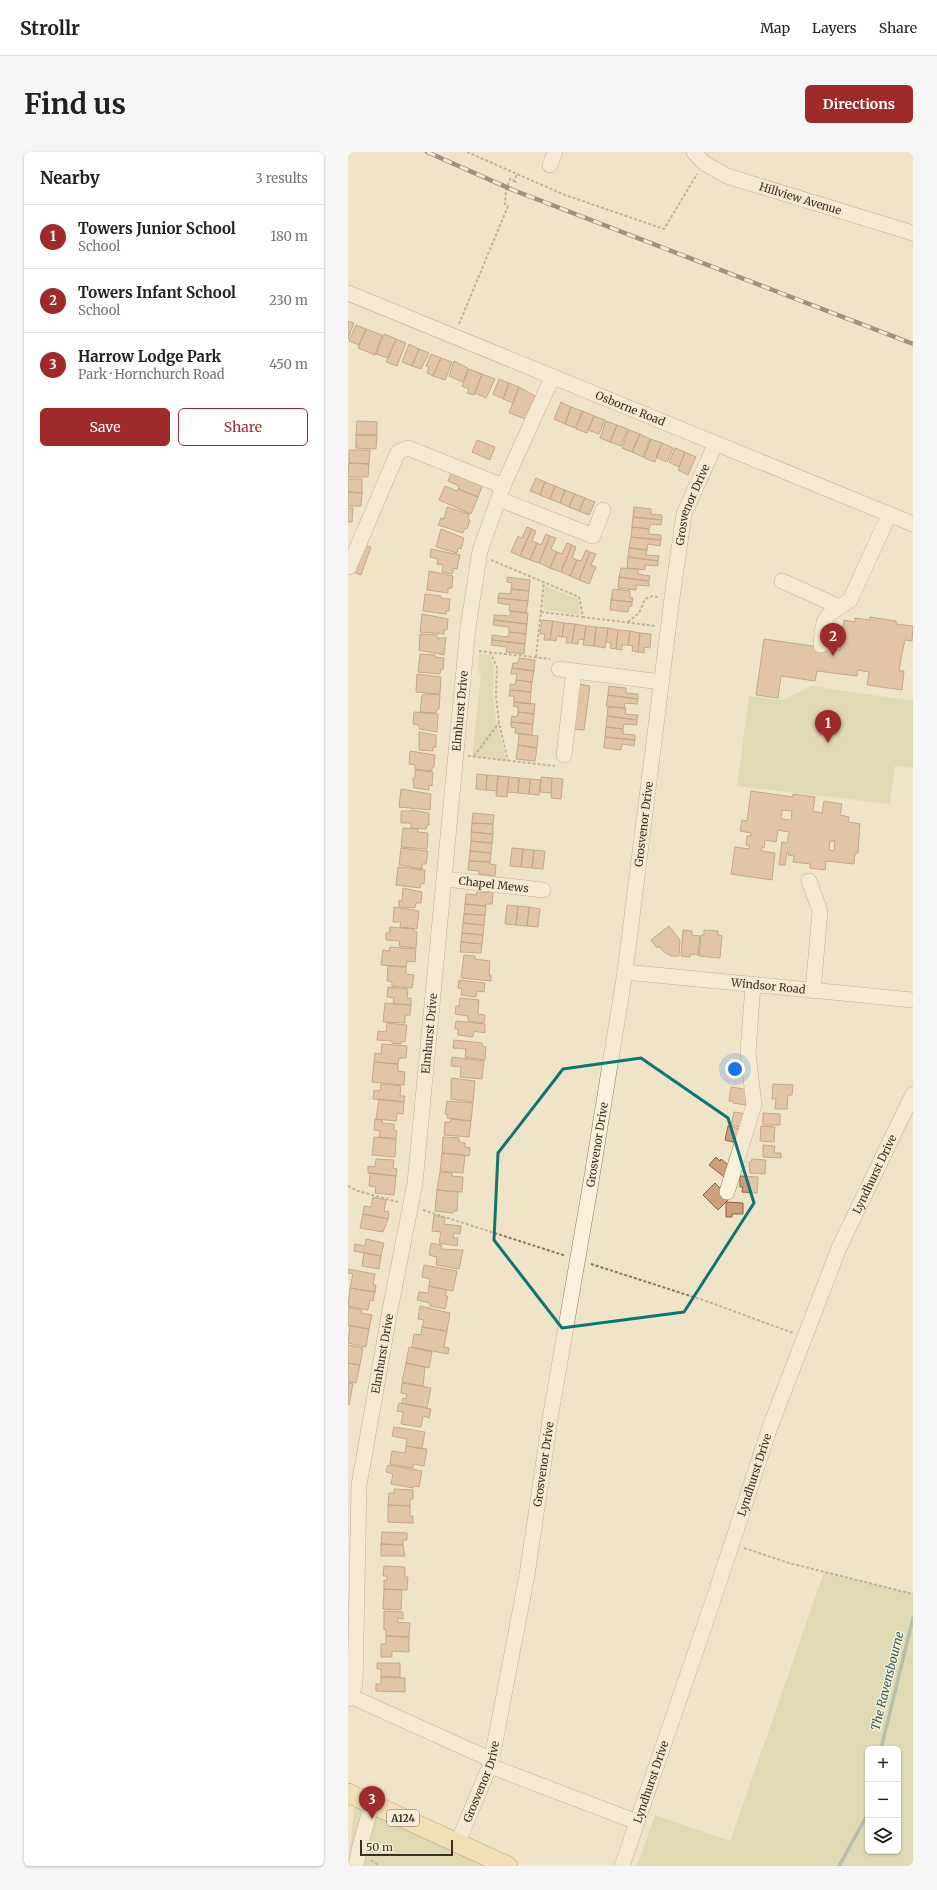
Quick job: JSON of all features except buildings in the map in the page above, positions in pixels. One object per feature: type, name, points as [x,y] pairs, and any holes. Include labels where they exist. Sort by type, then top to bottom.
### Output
[{"type":"main road","name":"A124","points":[[348,1793],[508,1866]]},
{"type":"street","name":"Hillview Avenue","points":[[699,157],[727,176],[913,232]]},
{"type":"street","name":"Osborne Road","points":[[348,293],[715,445],[913,524]]},
{"type":"street","name":"Elmhurst Drive","points":[[349,1698],[355,1685],[360,1485],[390,1310],[415,1183],[466,649],[479,555],[501,492],[552,378]]},
{"type":"street","name":"Grosvenor Drive","points":[[458,1842],[491,1763],[527,1574],[551,1413],[591,1182],[625,972],[668,627],[684,514],[715,445]]},
{"type":"street","points":[[349,567],[398,452],[408,448],[593,536],[603,510]]},
{"type":"street","points":[[821,645],[824,620],[827,615],[850,600],[889,515]]},
{"type":"street","points":[[782,581],[840,607]]},
{"type":"street","points":[[564,755],[567,670],[662,682]]},
{"type":"street","name":"Chapel Mews","points":[[445,879],[543,890]]},
{"type":"street","points":[[809,881],[820,911],[813,991]]},
{"type":"street","name":"Windsor Road","points":[[625,972],[913,1000]]},
{"type":"street","points":[[727,1192],[754,1105],[748,1052],[753,985]]},
{"type":"street","name":"Lyndhurst Drive","points":[[622,1866],[732,1544],[770,1427],[839,1248],[913,1094]]},
{"type":"street","points":[[349,1698],[491,1763],[637,1822]]},
{"type":"street","points":[[356,1866],[372,1804]]},
{"type":"path","points":[[466,152],[565,195],[664,229],[699,157]]},
{"type":"path","points":[[514,181],[517,174]]},
{"type":"path","points":[[454,337],[508,206],[505,201],[506,190],[510,179],[518,182]]},
{"type":"path","points":[[479,555],[579,597],[583,617]]},
{"type":"path","points":[[536,657],[544,582]]},
{"type":"path","points":[[628,622],[639,613],[645,599],[652,596],[672,598]]},
{"type":"path","points":[[541,612],[668,627]]},
{"type":"path","points":[[466,649],[560,660],[567,670]]},
{"type":"path","points":[[490,652],[497,667],[496,695],[499,724],[508,761]]},
{"type":"path","points":[[474,757],[499,724]]},
{"type":"path","points":[[456,754],[562,767],[564,755]]},
{"type":"path","points":[[732,1544],[788,1562],[913,1594]]},
{"type":"highlighted area","points":[[641,1058],[728,1118],[754,1203],[684,1312],[562,1328],[494,1240],[498,1153],[563,1069]]},
{"type":"green space","points":[[545,586],[578,599],[580,615],[543,609]]},
{"type":"green space","points":[[479,653],[489,655],[494,668],[493,694],[496,720],[506,760],[472,757],[481,676],[478,672]]},
{"type":"green space","points":[[811,686],[913,701],[913,768],[895,766],[890,804],[737,786],[749,696],[784,700]]},
{"type":"green space","points":[[824,1572],[913,1594],[913,1866],[637,1866],[655,1815],[730,1841]]},
{"type":"green space","points":[[355,1802],[490,1866],[348,1866]]},
{"type":"waterway","name":"The Ravensbourne","points":[[882,1746],[913,1618]]},
{"type":"waterway","name":"The Ravensbourne","points":[[839,1866],[865,1818]]},
{"type":"railway","points":[[427,152],[513,190],[913,344]]},
{"type":"place","name":"Towers Infant School","points":[[833,656]]},
{"type":"place","name":"Towers Junior School","points":[[828,743]]},
{"type":"place","name":"Harrow Lodge Park","points":[[372,1819]]}]
